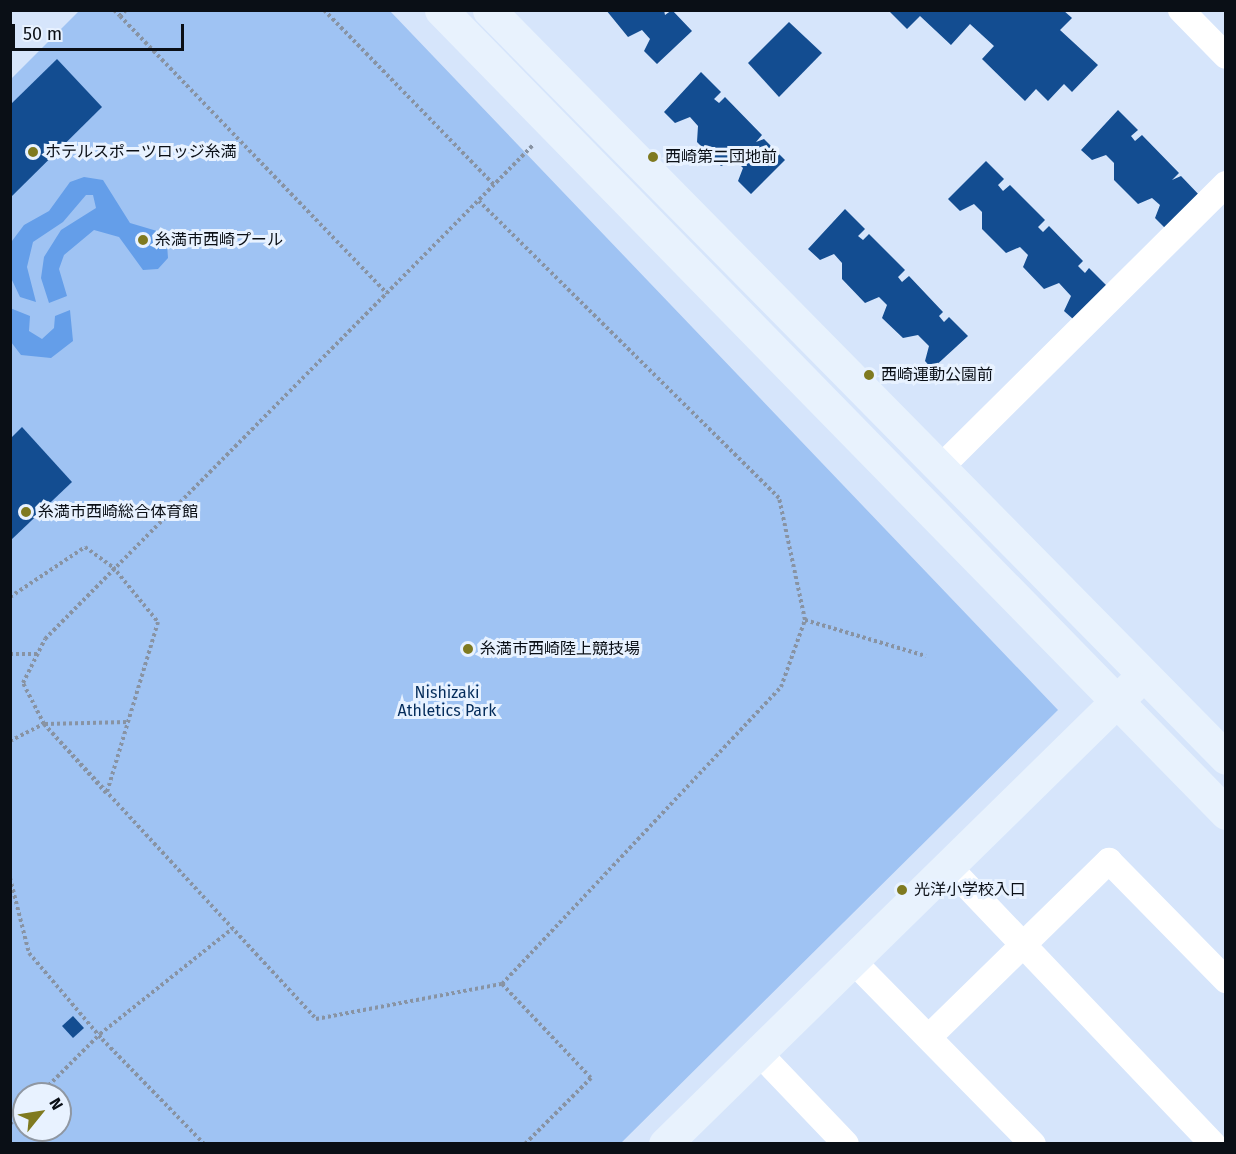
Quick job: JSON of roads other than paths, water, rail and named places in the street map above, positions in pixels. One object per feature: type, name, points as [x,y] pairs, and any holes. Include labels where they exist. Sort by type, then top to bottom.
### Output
[{"type":"street","points":[[441,10],[1226,813]]},
{"type":"street","points":[[489,10],[1226,758]]},
{"type":"street","points":[[1181,10],[1226,56]]},
{"type":"street","points":[[940,468],[1226,184]]},
{"type":"street","points":[[665,1143],[1144,675]]},
{"type":"street","points":[[929,1037],[1110,861],[1226,980]]},
{"type":"street","points":[[948,866],[1213,1143]]},
{"type":"street","points":[[852,960],[1033,1143]]},
{"type":"street","points":[[758,1052],[846,1143]]},
{"type":"place","name":"ホテルスポーツロッジ糸満","points":[[33,152]]},
{"type":"place","name":"西崎第二団地前","points":[[653,157]]},
{"type":"place","name":"糸満市西崎プール","points":[[143,240]]},
{"type":"place","name":"西崎運動公園前","points":[[869,375]]},
{"type":"place","name":"糸満市西崎総合体育館","points":[[26,512]]},
{"type":"place","name":"糸満市西崎陸上競技場","points":[[468,649]]},
{"type":"place","name":"光洋小学校入口","points":[[902,890]]},
{"type":"park label","name":"Nishizaki Athletics Park","points":[[447,702]]}]
